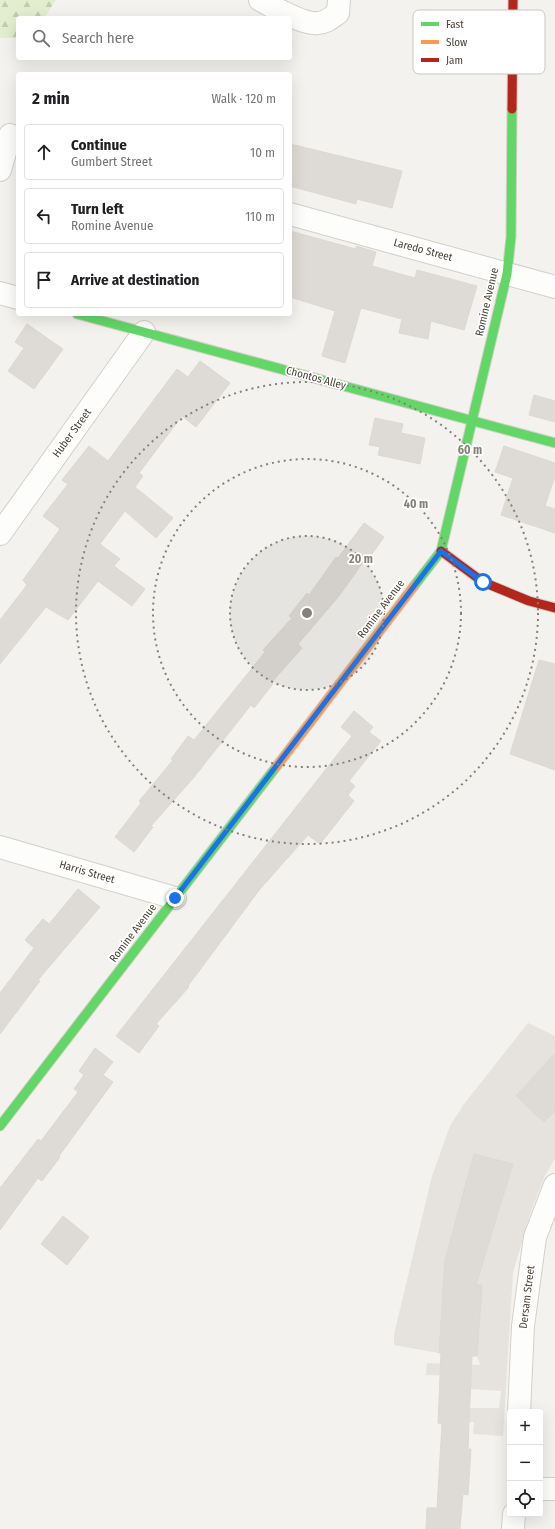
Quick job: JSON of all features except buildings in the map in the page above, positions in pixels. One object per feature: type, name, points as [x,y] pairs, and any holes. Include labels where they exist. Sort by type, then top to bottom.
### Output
[{"type":"street","points":[[260,0],[296,18],[318,24],[329,20],[338,12],[339,0]]},
{"type":"street","name":"Romine Avenue","points":[[513,0],[513,10]]},
{"type":"street","name":"Romine Avenue","points":[[0,1126],[441,551],[507,274],[511,237],[512,74]]},
{"type":"street","points":[[0,170],[9,134]]},
{"type":"street","name":"Laredo Street","points":[[292,215],[555,287]]},
{"type":"street","points":[[0,293],[16,297]]},
{"type":"street","name":"Chontos Alley","points":[[84,316],[555,443]]},
{"type":"street","name":"Huber Street","points":[[0,534],[144,332]]},
{"type":"street","points":[[441,551],[483,582],[529,601],[555,608]]},
{"type":"street","name":"Harris Street","points":[[0,847],[175,898]]},
{"type":"street","name":"Dersam Street","points":[[519,1409],[523,1326],[535,1237],[555,1185]]},
{"type":"street","points":[[543,1489],[555,1489]]},
{"type":"street","points":[[513,1529],[514,1517]]},
{"type":"green space","points":[[0,0],[56,0],[45,16],[16,16],[16,38],[0,38]]},
{"type":"shaded area","points":[[528,1023],[555,1036],[555,1158],[545,1176],[531,1211],[513,1273],[503,1436],[473,1434],[474,1422],[469,1422],[469,1408],[499,1408],[501,1391],[470,1389],[471,1376],[426,1375],[427,1363],[480,1365],[477,1356],[438,1353],[394,1345],[394,1334],[432,1176],[450,1126],[464,1104]]},
{"type":"traffic: fast","points":[[414,586],[441,551],[507,274],[511,237],[512,109]]},
{"type":"traffic: fast","points":[[84,316],[555,443]]},
{"type":"traffic: fast","points":[[0,1126],[276,767]]},
{"type":"traffic: slow","points":[[276,767],[414,586]]},
{"type":"traffic: jam","points":[[513,0],[513,10]]},
{"type":"traffic: jam","points":[[512,74],[512,109]]},
{"type":"traffic: jam","points":[[441,551],[483,582],[529,601],[555,608]]},
{"type":"route","points":[[175,898],[441,551],[483,582]]}]
